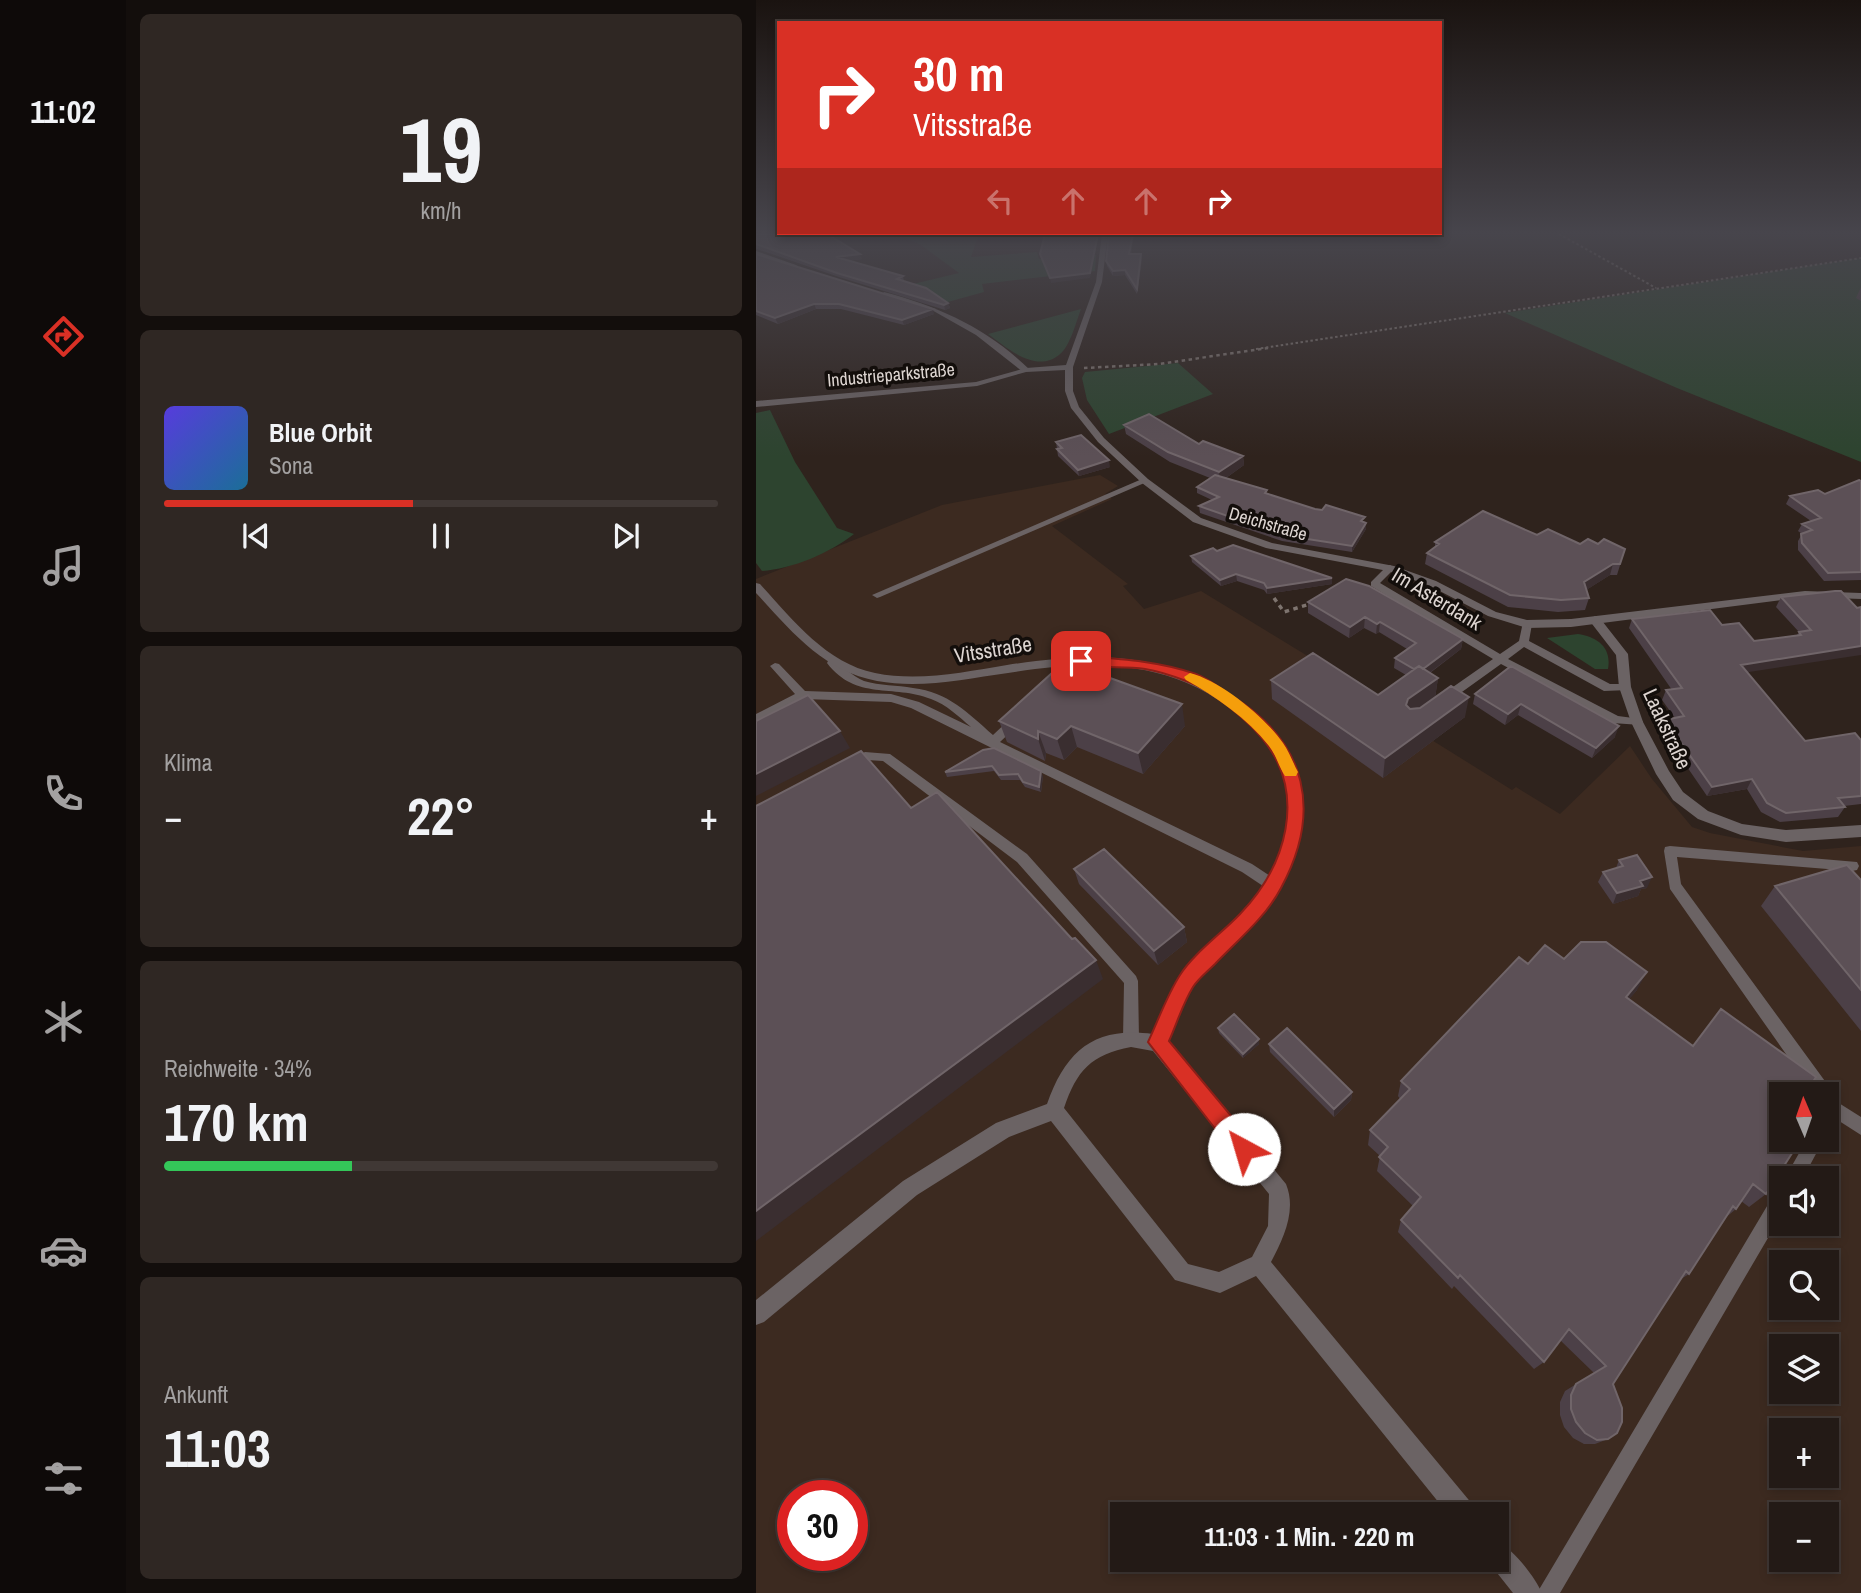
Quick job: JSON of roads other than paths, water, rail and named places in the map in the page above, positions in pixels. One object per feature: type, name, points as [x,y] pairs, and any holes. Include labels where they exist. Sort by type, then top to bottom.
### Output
[{"type":"street","points":[[933,308],[979,333],[1026,370]]},
{"type":"street","points":[[1069,368],[1090,308]]},
{"type":"street","name":"Industrieparkstraße","points":[[756,404],[977,384],[1026,370],[1069,368]]},
{"type":"street","name":"Deichstraße","points":[[1069,368],[1069,391],[1085,424],[1144,481],[1197,520],[1270,546],[1390,568],[1432,583],[1492,614],[1527,624],[1595,620],[1805,594],[1861,596]]},
{"type":"street","name":"Vitsstraße","points":[[756,586],[832,663],[874,677],[903,680],[960,677],[1081,661],[1147,665],[1194,678],[1237,706],[1259,725],[1277,746],[1289,768],[1297,794],[1296,821],[1289,853],[1274,886],[1249,917],[1187,980],[1158,1042]]},
{"type":"street","name":"Laakstraße","points":[[1595,620],[1622,654],[1625,687],[1637,722],[1663,775],[1678,796],[1703,815],[1741,829],[1786,836],[1861,831]]},
{"type":"street","points":[[1131,1039],[1158,1042],[1279,1191],[1278,1228],[1259,1264],[1220,1283],[1182,1273],[1054,1110],[1062,1086],[1088,1052],[1105,1042],[1131,1039]]},
{"type":"street","points":[[756,1314],[910,1188],[1003,1130],[1054,1110]]},
{"type":"street","points":[[1259,1264],[1454,1502]]},
{"type":"street","points":[[1509,1569],[1529,1593]]},
{"type":"lane","points":[[877,595],[1144,481]]},
{"type":"lane","name":"Im Asterdank","points":[[1390,568],[1374,584],[1500,659],[1616,720],[1637,722]]},
{"type":"lane","points":[[1434,707],[1524,642],[1527,624]]},
{"type":"lane","points":[[1524,642],[1608,688],[1625,687]]},
{"type":"lane","points":[[832,663],[842,676],[860,686],[914,691],[947,702],[993,741]]},
{"type":"lane","points":[[775,666],[802,695]]},
{"type":"lane","points":[[756,719],[802,695],[891,698],[915,705],[1247,868],[1274,886]]},
{"type":"lane","points":[[993,741],[1024,713]]},
{"type":"lane","points":[[841,769],[865,756],[886,757],[1022,858],[1131,981],[1131,1039]]},
{"type":"lane","points":[[1812,1082],[1675,885],[1670,851],[1852,866]]},
{"type":"lane","points":[[1839,1112],[1861,1127]]},
{"type":"lane","points":[[1548,1593],[1769,1219]]}]
